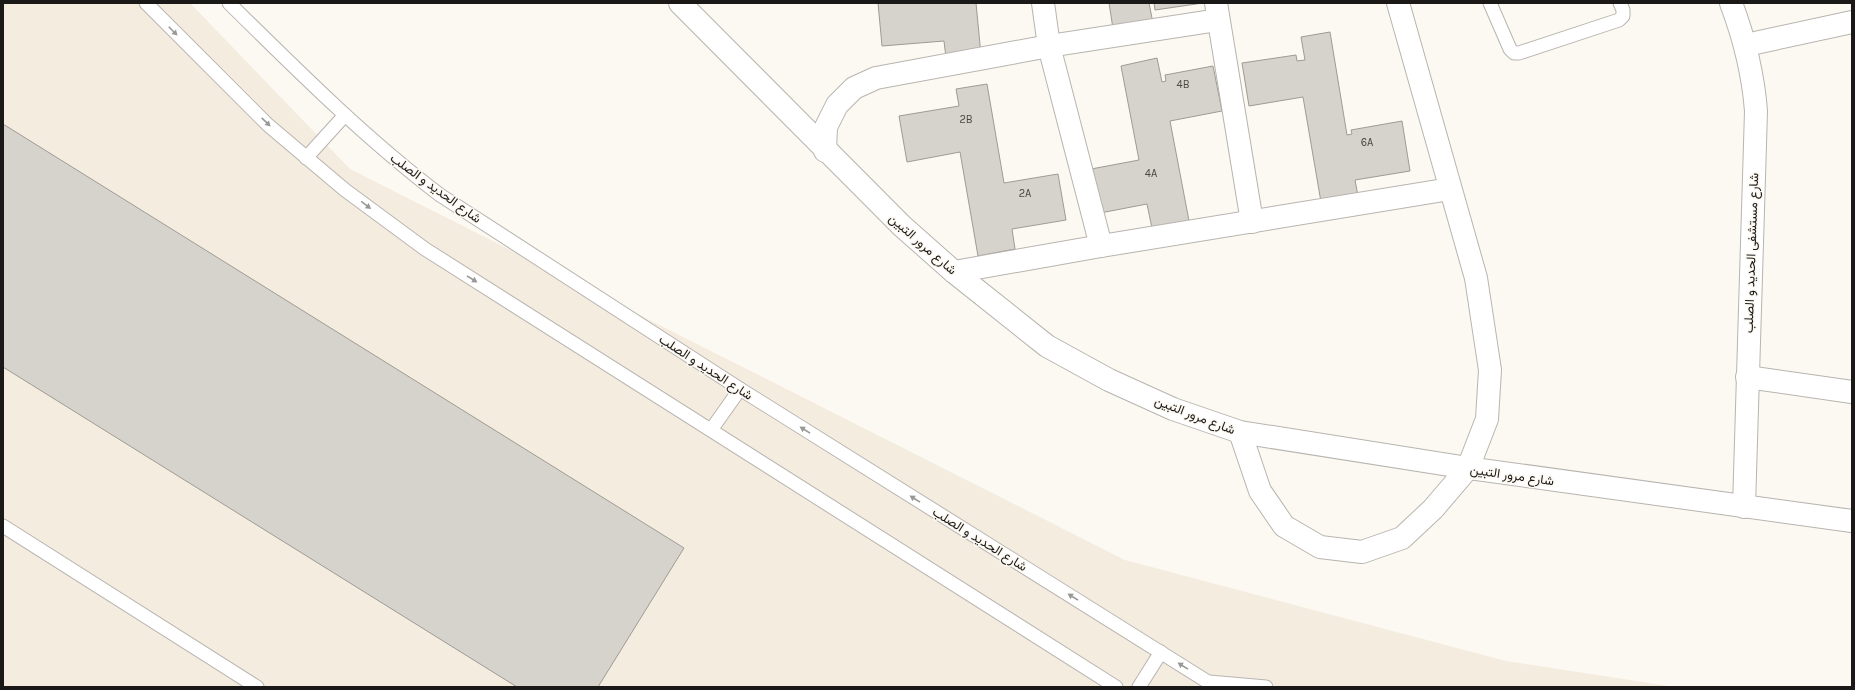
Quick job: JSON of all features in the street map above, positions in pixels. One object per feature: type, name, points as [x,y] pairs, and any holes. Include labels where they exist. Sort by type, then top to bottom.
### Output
[{"type":"street","name":"شارع مرور التبين","points":[[680,3],[825,151],[902,226],[954,272],[1047,346],[1109,380],[1166,406],[1240,432],[1468,468],[1852,521]]},
{"type":"street","points":[[1043,3],[1049,46],[1101,246]]},
{"type":"street","points":[[1240,432],[1260,492],[1284,526],[1320,547],[1362,552],[1402,538],[1433,509],[1468,468],[1488,419],[1490,370],[1476,278],[1398,3]]},
{"type":"street","name":"شارع مستشفى الحديد و الصلب","points":[[1731,3],[1746,45],[1754,80],[1756,111],[1744,507]]},
{"type":"street","points":[[825,151],[826,127],[836,105],[854,88],[876,78],[1049,46],[1217,11],[1252,222]]},
{"type":"street","points":[[1746,45],[1852,22]]},
{"type":"street","points":[[954,272],[1101,246],[1450,189]]},
{"type":"street","points":[[1747,377],[1852,392]]},
{"type":"lane","points":[[146,3],[268,125],[345,190],[425,249],[1116,687]]},
{"type":"lane","name":"شارع الحديد و الصلب","points":[[229,3],[311,84],[395,161],[440,195],[740,390],[1212,685]]},
{"type":"lane","points":[[1490,3],[1510,49],[1514,53],[1519,53],[1619,20],[1623,16],[1623,10],[1620,3]]},
{"type":"lane","points":[[306,158],[346,115]]},
{"type":"lane","points":[[711,430],[740,390]]},
{"type":"lane","points":[[3,526],[257,687]]},
{"type":"lane","points":[[1139,687],[1161,652]]},
{"type":"lane","points":[[1212,685],[1266,687]]},
{"type":"shaded area","points":[[3,3],[190,3],[350,169],[1125,560],[1506,661],[1675,687],[3,687]]},
{"type":"building","points":[[878,3],[976,3],[981,55],[946,58],[944,41],[882,46]]},
{"type":"building","points":[[1109,3],[1149,3],[1154,28],[1114,35]]},
{"type":"building","points":[[1154,3],[1203,3],[1155,10]]},
{"type":"building","points":[[1330,32],[1347,135],[1352,134],[1351,130],[1402,121],[1410,171],[1355,180],[1358,196],[1321,202],[1303,97],[1249,106],[1242,63],[1296,55],[1297,61],[1305,60],[1301,37]]},
{"type":"building","points":[[1157,58],[1162,82],[1166,81],[1165,75],[1213,66],[1222,111],[1170,121],[1190,226],[1153,233],[1147,204],[1095,214],[1086,170],[1139,160],[1121,66]]},
{"type":"building","points":[[987,84],[1004,183],[1058,174],[1066,220],[1012,229],[1015,249],[978,256],[960,152],[907,162],[899,116],[959,106],[956,89]]},
{"type":"building","points":[[3,124],[684,548],[598,687],[517,687],[3,367]]}]
